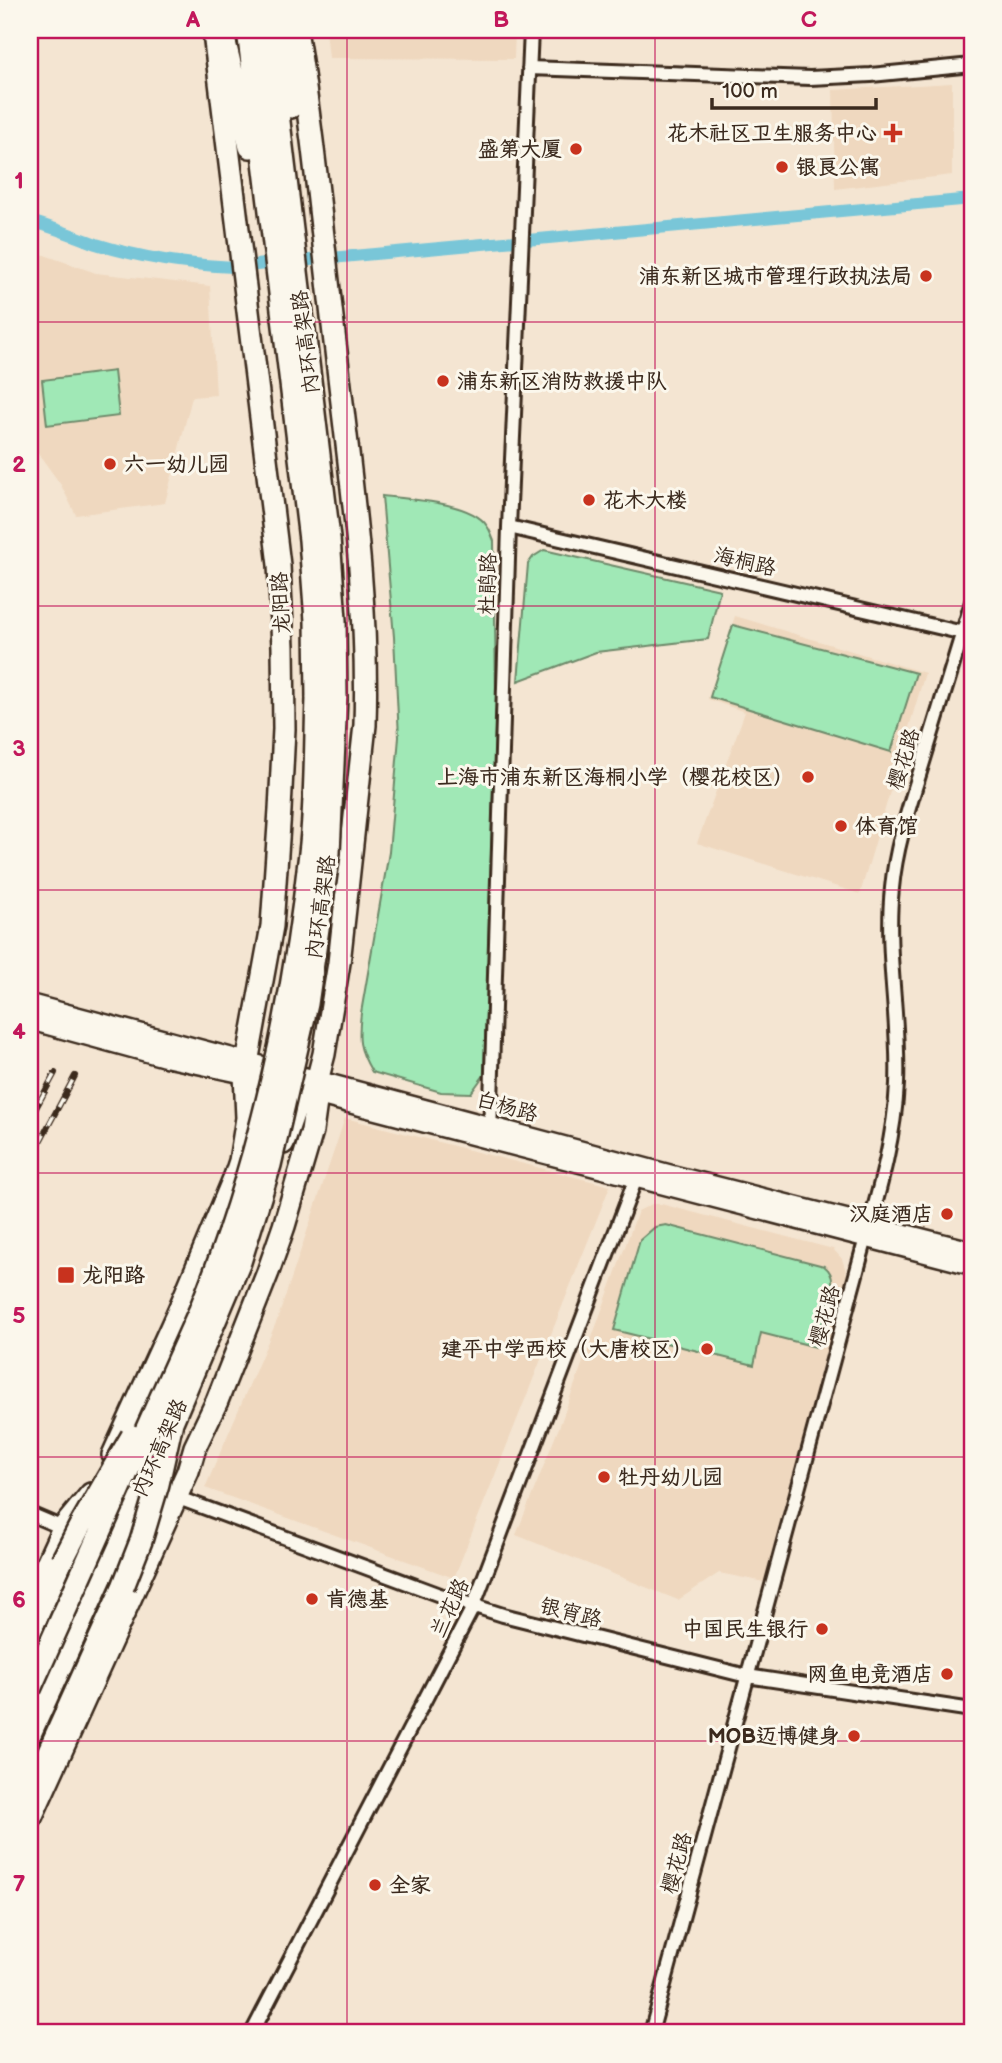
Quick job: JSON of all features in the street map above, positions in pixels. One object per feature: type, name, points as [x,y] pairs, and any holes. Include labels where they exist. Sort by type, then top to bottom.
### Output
[{"type":"main road","name":"龙阳路","points":[[30,1820],[188,1471],[195,1447],[222,1389],[284,1226],[312,1130],[313,1089],[324,1054],[339,963],[362,759],[366,690],[364,606],[327,279],[282,236],[214,30]]},
{"type":"main road","points":[[222,30],[248,136],[282,236]]},
{"type":"main road","name":"内环高架路","points":[[248,30],[282,236]]},
{"type":"main road","name":"内环高架路","points":[[30,1734],[172,1422],[240,1262],[270,1165],[307,1004],[329,853],[327,699],[316,621],[297,432],[268,30]]},
{"type":"main road","points":[[282,236],[284,30]]},
{"type":"main road","name":"龙阳路","points":[[30,1676],[94,1542],[216,1263],[225,1236],[247,1118],[247,1068],[272,926],[284,688],[279,565],[246,289],[282,236],[296,30]]},
{"type":"main road","name":"内环高架路","points":[[30,1689],[222,1257],[252,1160],[289,1001],[310,851],[335,620],[329,538],[303,322],[287,284]]},
{"type":"main road","name":"白杨路","points":[[30,1004],[313,1089],[672,1175],[867,1231],[972,1265]]},
{"type":"main road","name":"白杨路","points":[[30,1020],[165,1057],[247,1068]]},
{"type":"main road","name":"龙阳路","points":[[30,1748],[223,1318],[259,1223],[294,1111],[313,1089]]},
{"type":"main road","name":"白杨路","points":[[490,1133],[636,1178],[867,1231],[972,1251]]},
{"type":"main road","name":"龙阳路","points":[[68,1593],[101,1483],[178,1312],[235,1176]]},
{"type":"main road","points":[[30,1632],[80,1524],[177,1362]]},
{"type":"main road","points":[[30,1792],[123,1587],[141,1541],[172,1422]]},
{"type":"main road","points":[[106,1580],[149,1538],[195,1447]]},
{"type":"main road","name":"龙阳路","points":[[30,1600],[63,1528],[101,1483]]},
{"type":"main road","points":[[63,1528],[68,1593]]},
{"type":"street","name":"杜鹃路","points":[[490,1133],[509,527],[531,30]]},
{"type":"street","points":[[529,68],[810,78],[972,65]]},
{"type":"street","name":"海桐路","points":[[509,527],[968,634]]},
{"type":"street","name":"樱花路","points":[[650,2033],[889,1148],[896,1095],[897,1038],[889,954],[895,866],[905,822],[968,634],[972,602]]},
{"type":"street","name":"兰花路","points":[[252,2033],[473,1607],[636,1178]]},
{"type":"street","name":"银宵路","points":[[176,1497],[473,1607],[747,1676],[972,1710]]},
{"type":"street","points":[[30,1514],[63,1528]]},
{"type":"shaded area","points":[[326,30],[515,30],[514,59],[329,58]]},
{"type":"shaded area","name":"花木社区卫生服务中心","points":[[952,83],[952,175],[835,189],[833,90]]},
{"type":"shaded area","points":[[30,250],[96,273],[210,286],[216,395],[192,397],[165,503],[76,515],[61,485],[30,442]]},
{"type":"shaded area","name":"上海市浦东新区海桐小学（樱花校区）","points":[[735,616],[925,673],[860,894],[697,843],[745,712],[708,699]]},
{"type":"shaded area","points":[[345,1118],[610,1186],[454,1578],[205,1488],[278,1318]]},
{"type":"shaded area","name":"建平中学西校（大唐校区）","points":[[652,1204],[661,1204],[833,1249],[842,1259],[847,1274],[764,1582],[719,1573],[678,1600],[516,1535],[560,1425],[638,1211]]},
{"type":"green space","points":[[114,371],[119,416],[47,425],[42,380]]},
{"type":"green space","points":[[382,496],[423,500],[468,512],[487,526],[494,541],[496,697],[484,1075],[471,1093],[441,1092],[372,1072],[360,1044],[361,1013],[389,852],[399,737]]},
{"type":"green space","points":[[544,550],[720,590],[708,639],[596,652],[518,681],[528,564]]},
{"type":"green space","points":[[733,625],[916,673],[891,752],[710,697]]},
{"type":"green space","points":[[666,1225],[824,1266],[831,1274],[832,1286],[816,1347],[761,1333],[754,1365],[614,1330],[640,1240],[655,1227]]},
{"type":"waterway","points":[[30,221],[96,244],[147,257],[234,267],[972,199]]},
{"type":"railway","points":[[30,1119],[55,1073]]},
{"type":"railway","points":[[30,1160],[75,1076]]},
{"type":"place","name":"花木社区卫生服务中心","points":[[893,133]]},
{"type":"place","name":"盛第大厦","points":[[576,149]]},
{"type":"place","name":"银良公寓","points":[[782,167]]},
{"type":"place","name":"浦东新区城市管理行政执法局","points":[[926,276]]},
{"type":"place","name":"浦东新区消防救援中队","points":[[443,381]]},
{"type":"place","name":"六一幼儿园","points":[[110,464]]},
{"type":"place","name":"花木大楼","points":[[589,500]]},
{"type":"place","name":"上海市浦东新区海桐小学（樱花校区）","points":[[808,777]]},
{"type":"place","name":"体育馆","points":[[841,826]]},
{"type":"place","name":"汉庭酒店","points":[[947,1214]]},
{"type":"place","name":"龙阳路","points":[[66,1275]]},
{"type":"place","name":"建平中学西校（大唐校区）","points":[[707,1349]]},
{"type":"place","name":"牡丹幼儿园","points":[[604,1477]]},
{"type":"place","name":"肯德基","points":[[312,1599]]},
{"type":"place","name":"中国民生银行","points":[[822,1629]]},
{"type":"place","name":"网鱼电竞酒店","points":[[947,1674]]},
{"type":"place","name":"MOB迈博健身","points":[[854,1736]]},
{"type":"place","name":"全家","points":[[375,1885]]}]
